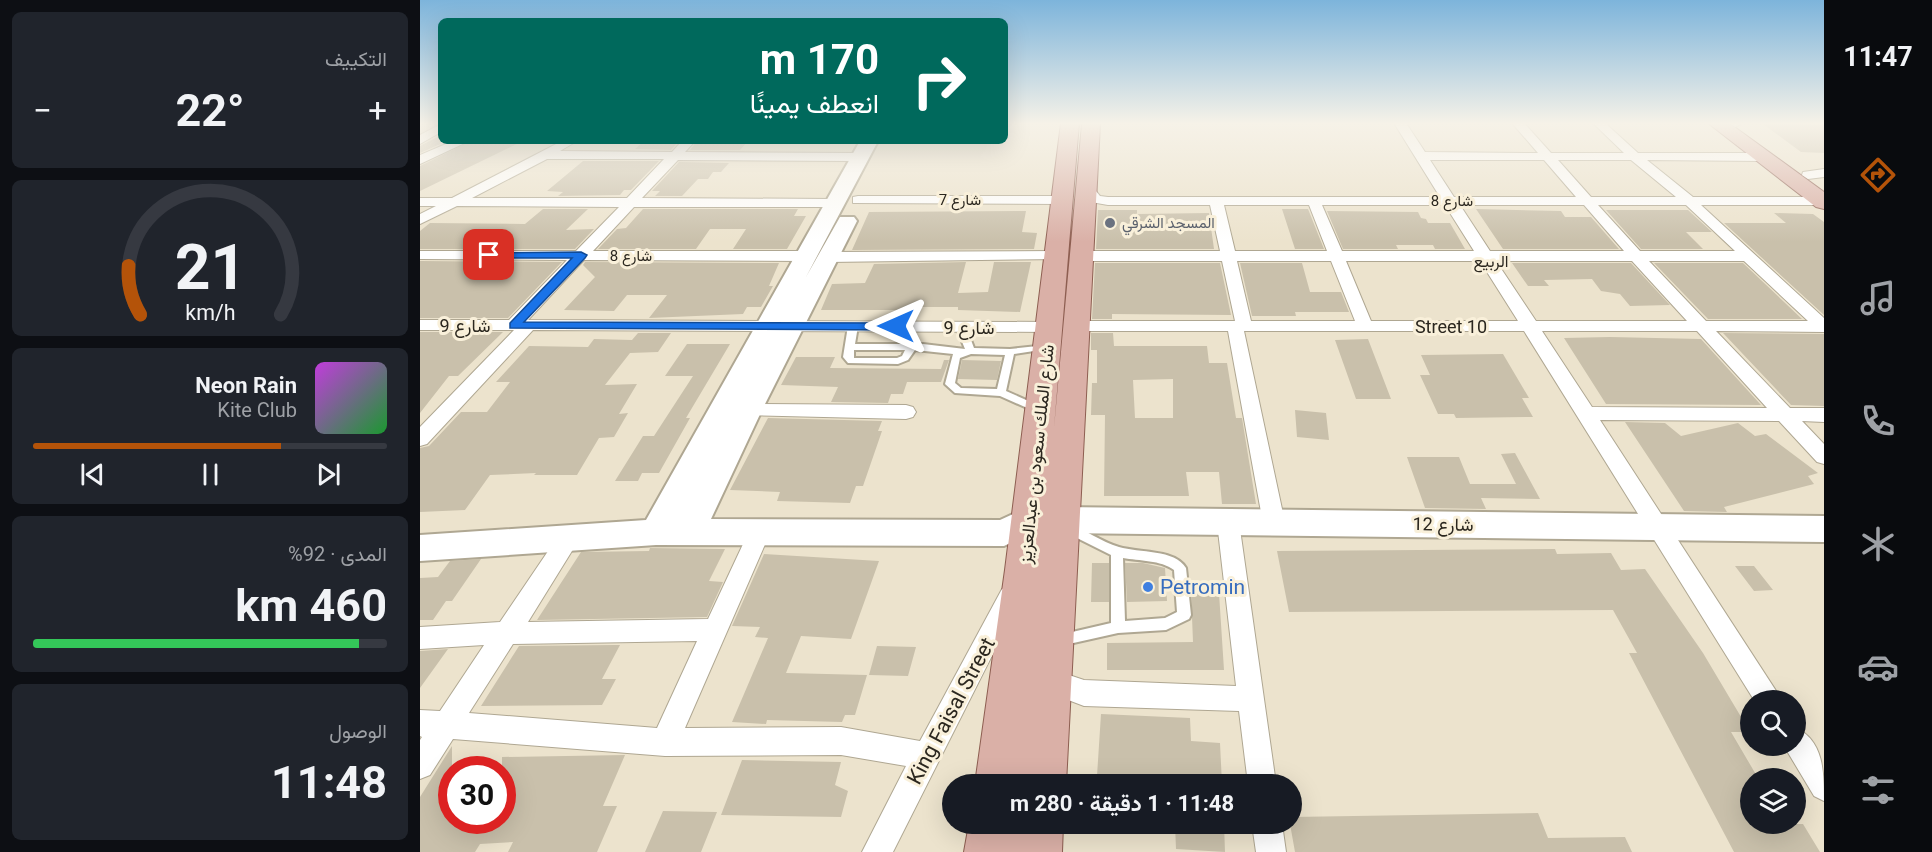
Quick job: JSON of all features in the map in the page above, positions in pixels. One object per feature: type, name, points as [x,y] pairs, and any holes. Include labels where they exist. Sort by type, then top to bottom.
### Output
[{"type":"main road","name":"شارع الملك سعود بن عبدالعزيز","points":[[999,774],[1041,410],[1059,333],[1069,256],[1074,194],[1072,163]]},
{"type":"main road","name":"شارع الملك سعود بن عبدالعزيز","points":[[1074,194],[1081,163]]},
{"type":"main road","points":[[1771,163],[1824,201]]},
{"type":"main road","points":[[1793,163],[1819,178]]},
{"type":"main road","name":"شارع الملك سعود بن عبدالعزيز","points":[[1044,774],[1061,523],[1059,333]]},
{"type":"main road","points":[[989,852],[992,834]]},
{"type":"main road","points":[[1037,852],[1039,834]]},
{"type":"street","points":[[420,220],[530,163]]},
{"type":"street","points":[[420,439],[581,255],[669,163]]},
{"type":"street","points":[[846,202],[860,163]]},
{"type":"street","points":[[656,532],[780,326],[846,202],[873,163]]},
{"type":"street","points":[[1425,163],[1763,690]]},
{"type":"street","points":[[1553,163],[1638,258],[1824,457]]},
{"type":"street","points":[[1642,163],[1688,200],[1824,327]]},
{"type":"street","name":"شارع 8","points":[[1074,194],[1108,201],[1824,201]]},
{"type":"street","name":"شارع 7","points":[[420,202],[846,202],[1074,194]]},
{"type":"street","points":[[1216,201],[1228,256],[1274,523]]},
{"type":"street","points":[[1314,201],[1365,326]]},
{"type":"street","name":"شارع 8","points":[[420,255],[1638,258],[1749,256]]},
{"type":"street","points":[[420,335],[428,325]]},
{"type":"street","name":"شارع 9","points":[[428,325],[961,327],[1059,333]]},
{"type":"street","points":[[689,532],[748,410],[780,326]]},
{"type":"street","name":"Street 10","points":[[1059,333],[1239,326],[1824,327]]},
{"type":"street","points":[[748,410],[906,412]]},
{"type":"street","points":[[1584,413],[1824,415]]},
{"type":"street","points":[[420,548],[656,532],[1004,533],[1028,520]]},
{"type":"street","points":[[1228,522],[1261,774]]},
{"type":"street","name":"شارع 12","points":[[1061,523],[1228,522],[1824,529]]},
{"type":"street","points":[[665,742],[759,533]]},
{"type":"street","points":[[420,765],[433,725],[507,633],[569,538]]},
{"type":"street","name":"King Faisal Street","points":[[877,852],[1024,570]]},
{"type":"street","points":[[420,638],[507,633],[715,630]]},
{"type":"street","points":[[1051,681],[1084,693],[1250,699]]},
{"type":"street","points":[[433,725],[665,742],[841,741],[927,756]]},
{"type":"street","points":[[1805,756],[1824,786]]},
{"type":"street","points":[[1268,834],[1270,852]]},
{"type":"lane","points":[[853,326],[852,347],[848,357],[851,361],[890,363],[904,358],[912,347]]},
{"type":"lane","points":[[961,327],[967,352]]},
{"type":"lane","points":[[852,347],[912,347],[967,352],[1010,352],[1059,333]]},
{"type":"lane","points":[[967,352],[956,356],[950,384],[953,388],[959,391],[1001,393],[1041,410]]},
{"type":"lane","points":[[1001,393],[1010,352]]},
{"type":"lane","points":[[1054,642],[1118,627],[1166,624],[1184,615],[1180,568],[1172,562],[1117,552],[1061,523]]},
{"type":"lane","points":[[1117,552],[1118,627]]},
{"type":"building","points":[[427,163],[478,163],[420,191],[420,166]]},
{"type":"building","points":[[581,163],[657,163],[631,190],[624,190],[620,195],[558,196],[563,192],[547,191]]},
{"type":"building","points":[[678,163],[729,163],[721,172],[713,172],[708,179],[698,179],[682,196],[655,196],[660,191],[652,191]]},
{"type":"building","points":[[543,209],[588,209],[566,230],[594,229],[575,249],[420,249],[420,231],[430,223],[525,224]]},
{"type":"building","points":[[643,209],[798,209],[794,216],[806,216],[787,249],[733,249],[746,229],[710,229],[696,249],[598,249],[617,229],[626,228]]},
{"type":"building","points":[[1282,209],[1308,209],[1324,249],[1295,249]]},
{"type":"building","points":[[1476,209],[1561,211],[1565,217],[1591,217],[1619,249],[1503,249]]},
{"type":"building","points":[[1098,210],[1137,210],[1137,214],[1209,213],[1214,249],[1096,249]]},
{"type":"building","points":[[1606,210],[1688,210],[1712,232],[1686,232],[1703,249],[1641,249]]},
{"type":"building","points":[[1026,211],[1022,232],[1037,233],[1034,249],[852,250],[869,212]]},
{"type":"building","points":[[1327,211],[1418,212],[1421,218],[1426,219],[1428,223],[1450,223],[1465,249],[1435,249],[1433,245],[1396,245],[1398,249],[1343,249]]},
{"type":"building","points":[[1774,213],[1813,214],[1824,222],[1824,315],[1724,223],[1786,223]]},
{"type":"building","points":[[420,261],[562,262],[508,318],[420,318]]},
{"type":"building","points":[[585,262],[779,263],[769,286],[773,286],[761,307],[747,307],[743,314],[649,318],[667,295],[627,295],[614,311],[564,310],[595,277],[583,265]]},
{"type":"building","points":[[966,262],[958,293],[988,292],[994,262],[1031,262],[1020,312],[958,310],[958,307],[915,307],[914,310],[821,310],[832,284],[865,283],[874,264]]},
{"type":"building","points":[[1095,263],[1220,263],[1231,315],[1112,314],[1112,319],[1092,319]]},
{"type":"building","points":[[1240,263],[1302,263],[1310,292],[1341,292],[1349,312],[1295,312],[1296,316],[1252,316]]},
{"type":"building","points":[[1512,263],[1631,263],[1670,305],[1630,306],[1620,294],[1601,291],[1592,279],[1544,280],[1549,286],[1528,286]]},
{"type":"building","points":[[1654,263],[1743,263],[1802,319],[1708,319]]},
{"type":"building","points":[[420,332],[503,332],[458,376],[449,376],[420,413]]},
{"type":"building","points":[[638,333],[671,333],[658,352],[630,353],[605,385],[637,384],[619,414],[628,413],[614,437],[599,438],[577,475],[534,475],[536,473],[490,475],[465,510],[420,512],[420,448],[429,446],[461,412],[487,412],[510,382],[496,382],[529,346],[588,347],[594,339],[632,340]]},
{"type":"building","points":[[1091,333],[1113,333],[1114,346],[1207,346],[1209,363],[1227,363],[1236,418],[1242,418],[1256,504],[1222,504],[1219,472],[1186,472],[1189,496],[1104,496],[1105,415],[1091,415],[1092,383],[1097,383],[1097,350],[1091,350]],"holes":[[[1173,379],[1173,418],[1135,418],[1133,380]]]},
{"type":"building","points":[[1723,333],[1824,334],[1824,406],[1791,405]]},
{"type":"building","points":[[1564,338],[1701,339],[1761,405],[1606,404]]},
{"type":"building","points":[[1368,339],[1391,399],[1356,399],[1335,340]]},
{"type":"building","points":[[687,344],[730,344],[686,418],[690,418],[659,473],[642,473],[638,481],[615,481],[643,436],[654,436],[693,376],[665,376]]},
{"type":"building","points":[[1503,354],[1529,398],[1522,398],[1533,417],[1456,418],[1454,414],[1438,414],[1420,375],[1430,375],[1421,355]]},
{"type":"building","points":[[796,357],[835,357],[830,368],[941,369],[944,360],[949,360],[941,382],[907,382],[903,394],[891,394],[888,403],[831,402],[838,387],[781,385]]},
{"type":"building","points":[[962,360],[1001,361],[997,380],[958,379]]},
{"type":"building","points":[[1295,410],[1326,413],[1329,440],[1297,437]]},
{"type":"building","points":[[768,418],[882,421],[878,431],[882,431],[863,486],[856,486],[850,503],[777,501],[780,492],[730,490]]},
{"type":"building","points":[[1625,422],[1665,423],[1681,436],[1738,423],[1755,436],[1766,434],[1818,473],[1808,476],[1814,484],[1724,507],[1727,512],[1684,511]]},
{"type":"building","points":[[1515,453],[1540,499],[1481,498],[1486,509],[1425,508],[1407,457],[1459,457],[1470,484],[1516,484],[1501,454]]},
{"type":"building","points":[[650,548],[725,549],[709,581],[723,582],[707,617],[537,620],[581,552],[649,551]]},
{"type":"building","points":[[1555,549],[1557,554],[1611,553],[1621,570],[1645,569],[1703,653],[1740,715],[1740,732],[1731,732],[1740,747],[1740,756],[1745,756],[1752,768],[1740,768],[1740,834],[1806,834],[1806,829],[1820,852],[1734,852],[1629,653],[1637,653],[1613,610],[1289,612],[1277,551]]},
{"type":"building","points":[[764,554],[879,561],[851,639],[801,636],[786,673],[867,675],[855,715],[845,715],[842,722],[767,720],[766,724],[732,722],[768,638],[755,637],[760,627],[732,626]]},
{"type":"building","points":[[481,559],[452,601],[446,601],[433,620],[420,620],[420,578],[438,577],[450,561]]},
{"type":"building","points":[[1092,563],[1109,563],[1109,602],[1091,602]]},
{"type":"building","points":[[1125,563],[1143,563],[1165,568],[1167,601],[1127,602]]},
{"type":"building","points":[[1735,566],[1754,566],[1773,590],[1754,591]]},
{"type":"building","points":[[1191,592],[1219,593],[1224,670],[1107,670],[1107,643],[1193,642]]},
{"type":"building","points":[[620,645],[602,679],[616,679],[602,705],[481,706],[519,646]]},
{"type":"building","points":[[877,646],[916,647],[908,676],[869,675]]},
{"type":"building","points":[[448,649],[420,688],[420,651]]},
{"type":"building","points":[[1101,714],[1190,718],[1191,741],[1220,743],[1222,774],[1097,774]]},
{"type":"building","points":[[452,746],[452,756],[446,756]]},
{"type":"building","points":[[625,755],[603,806],[617,806],[597,852],[508,852],[513,842],[480,844],[475,852],[420,852],[420,797],[438,768],[438,834],[516,834],[516,757]]},
{"type":"building","points":[[742,760],[841,762],[835,785],[848,791],[841,817],[721,815]]},
{"type":"building","points":[[663,811],[717,812],[701,852],[645,852]]},
{"type":"building","points":[[1538,813],[1548,838],[1625,837],[1632,852],[1295,852],[1292,834],[1302,834],[1302,817]]},
{"type":"building","points":[[1175,834],[1224,834],[1225,852],[1176,849]]},
{"type":"place","name":"المسجد الشرقي","points":[[1110,223]]},
{"type":"place","name":"Petromin","points":[[1148,587]]},
{"type":"district","name":"الربيع","points":[[1491,261]]},
{"type":"route","points":[[489,255],[581,255],[514,326],[896,326]]}]
